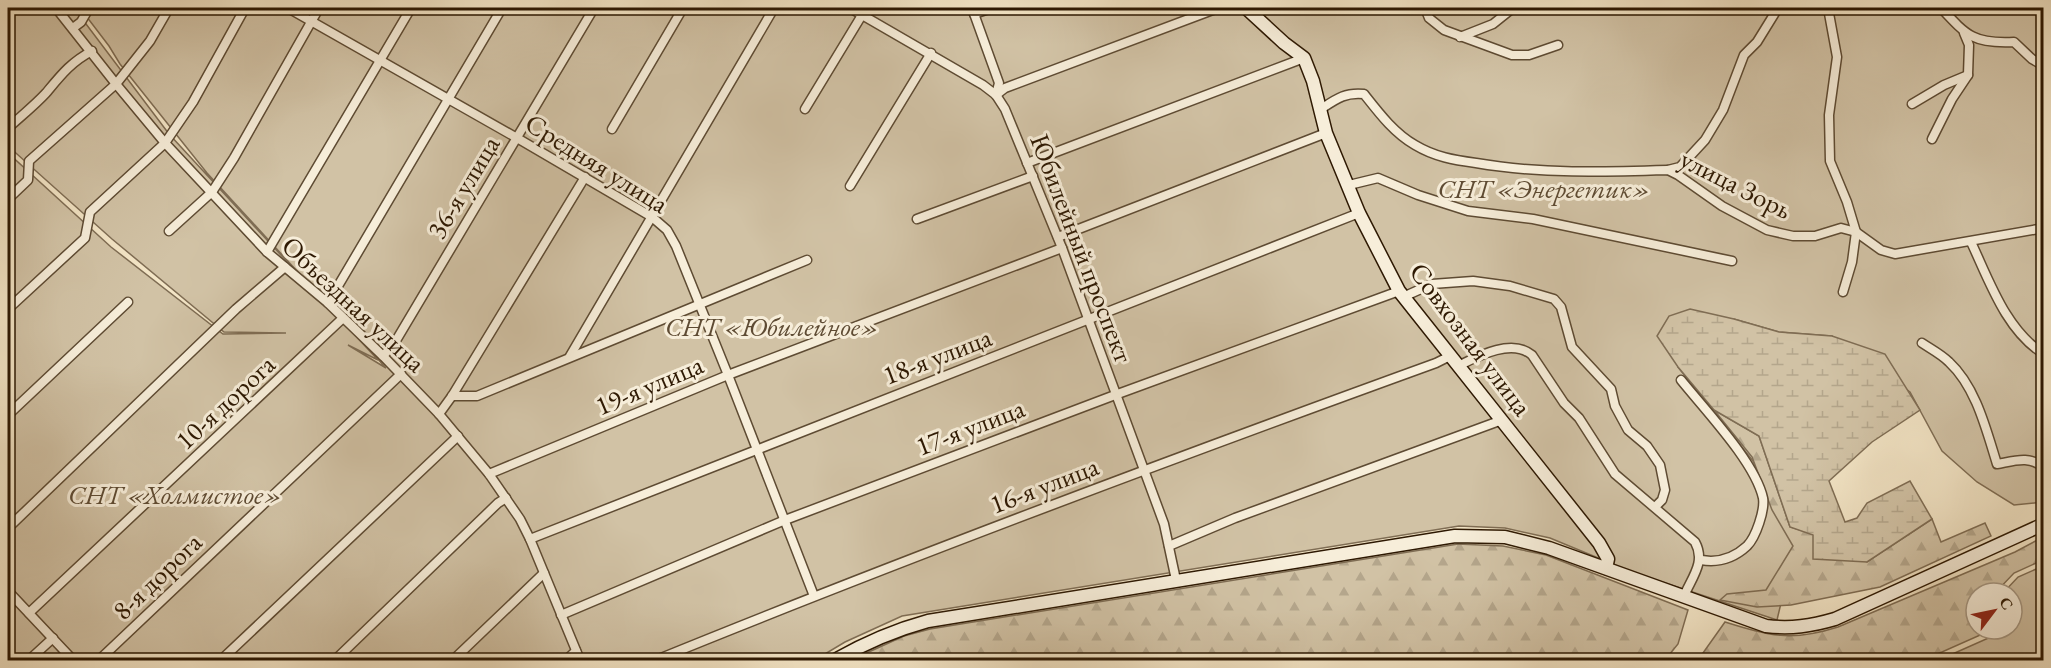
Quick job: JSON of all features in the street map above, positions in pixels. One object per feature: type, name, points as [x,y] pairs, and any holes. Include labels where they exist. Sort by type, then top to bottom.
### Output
[{"type":"main road","points":[[1246,8],[1304,58]]},
{"type":"main road","name":"Совхозная улица","points":[[1304,58],[1321,109],[1326,133],[1359,213],[1401,294],[1599,543],[1608,560],[1606,568]]},
{"type":"main road","points":[[836,660],[873,640],[928,621],[1455,536],[1505,537],[1548,548],[1766,626],[1810,627],[1835,619],[2043,524]]},
{"type":"street","name":"Объездная улица","points":[[56,8],[165,143],[267,252],[328,303],[401,374],[439,414],[489,474],[530,539],[580,660]]},
{"type":"street","points":[[73,28],[81,22],[89,8]]},
{"type":"street","points":[[8,199],[28,180],[29,161],[116,84],[150,41],[169,8]]},
{"type":"street","points":[[8,309],[86,238],[90,212],[165,143],[193,102],[246,8]]},
{"type":"street","name":"Средняя улица","points":[[288,8],[585,177],[652,218],[667,230],[728,375],[814,596]]},
{"type":"street","points":[[169,231],[212,192],[234,158],[319,8]]},
{"type":"street","points":[[267,252],[411,8]]},
{"type":"street","points":[[328,303],[502,8]]},
{"type":"street","name":"36-я улица","points":[[383,356],[394,344],[594,8]]},
{"type":"street","points":[[612,129],[682,8]]},
{"type":"street","points":[[570,356],[774,8]]},
{"type":"street","name":"Юбилейный проспект","points":[[850,8],[983,85],[996,95],[1005,109],[1058,237],[1164,524],[1176,580]]},
{"type":"street","points":[[992,8],[973,11],[999,83],[996,95]]},
{"type":"street","points":[[996,95],[1005,88],[1218,8]]},
{"type":"street","points":[[1425,8],[1429,18],[1444,30],[1512,55],[1528,55],[1558,45]]},
{"type":"street","points":[[1460,37],[1493,24],[1513,8]]},
{"type":"street","points":[[1668,170],[1680,167],[1705,140],[1723,110],[1744,54],[1757,42],[1778,8]]},
{"type":"street","points":[[1828,8],[1837,57],[1829,115],[1830,161],[1847,202],[1856,232],[1852,262],[1843,292]]},
{"type":"street","points":[[1932,139],[1952,99],[1968,75],[1969,45],[1964,33],[1941,8]]},
{"type":"street","points":[[805,109],[862,15]]},
{"type":"street","points":[[1964,33],[1979,40],[2014,42],[2043,66]]},
{"type":"street","points":[[8,128],[46,93],[70,66],[92,51]]},
{"type":"street","points":[[850,186],[931,53]]},
{"type":"street","points":[[1027,163],[1304,58]]},
{"type":"street","points":[[1912,104],[1944,85],[1968,75]]},
{"type":"street","name":"улица Зорь","points":[[1321,109],[1350,92],[1364,94],[1398,133],[1439,157],[1498,167],[1577,172],[1668,170],[1722,206],[1767,230],[1793,236],[1815,236],[1840,228],[1856,232]]},
{"type":"street","points":[[1058,237],[1326,133]]},
{"type":"street","points":[[2043,172],[2043,192]]},
{"type":"street","points":[[917,219],[1033,176]]},
{"type":"street","points":[[439,414],[585,177]]},
{"type":"street","points":[[1349,185],[1378,178],[1418,195],[1468,211],[1533,219],[1732,261]]},
{"type":"street","name":"18-я улица","points":[[530,539],[1359,213]]},
{"type":"street","points":[[1856,232],[1881,250],[1895,254],[2043,228]]},
{"type":"street","points":[[1971,242],[2010,319],[2029,345],[2043,354]]},
{"type":"street","name":"19-я улица","points":[[489,474],[728,375],[1062,248]]},
{"type":"street","points":[[452,396],[477,396],[807,260]]},
{"type":"street","points":[[8,528],[236,309],[285,267]]},
{"type":"street","name":"17-я улица","points":[[561,615],[785,520],[1115,394],[1432,284],[1473,281],[1510,286],[1554,299],[1561,307],[1572,348],[1611,389],[1615,406],[1628,430],[1647,446],[1660,465],[1665,490],[1662,500],[1654,507]]},
{"type":"street","points":[[8,415],[128,302]]},
{"type":"street","name":"10-я дорога","points":[[29,613],[343,318]]},
{"type":"street","points":[[1922,343],[1948,361],[1965,380],[1985,423],[1997,464],[2032,460],[2043,468]]},
{"type":"street","points":[[1458,366],[1480,355],[1495,351],[1526,350],[1532,355],[1564,404],[1579,418],[1616,474],[1695,542],[1700,551],[1701,560],[1684,596]]},
{"type":"street","name":"16-я улица","points":[[656,660],[814,596],[1144,469],[1450,356]]},
{"type":"street","name":"8-я дорога","points":[[99,660],[401,374]]},
{"type":"street","points":[[1682,380],[1748,464],[1763,500],[1759,525],[1752,542],[1738,555],[1722,560],[1701,560]]},
{"type":"street","points":[[1169,546],[1235,518],[1502,420]]},
{"type":"street","points":[[220,660],[458,436]]},
{"type":"street","points":[[335,660],[498,503],[506,498]]},
{"type":"street","points":[[453,660],[544,573]]},
{"type":"street","points":[[8,591],[74,660]]},
{"type":"street","points":[[29,660],[53,638]]},
{"type":"street","points":[[566,660],[576,651]]},
{"type":"green space","points":[[8,8],[74,8],[169,134],[378,360],[348,345],[386,368],[207,173],[120,64],[80,8],[2043,8],[2043,502],[2014,505],[1977,482],[1942,451],[1910,392],[1832,336],[1779,332],[1734,319],[1678,367],[1753,461],[1771,503],[1795,544],[1777,620],[1632,572],[1550,538],[1505,528],[1459,526],[902,616],[845,642],[815,660],[8,660],[8,153],[111,247],[223,334],[286,333],[224,332],[112,239],[8,146]]},
{"type":"green space","points":[[1690,309],[1779,332],[1832,336],[1885,354],[1920,410],[1872,442],[1829,481],[1845,522],[1857,518],[1867,503],[1910,481],[1932,519],[1867,562],[1813,559],[1813,535],[1790,527],[1759,436],[1714,410],[1678,367],[1657,336],[1669,316]]},
{"type":"green space","points":[[1714,410],[1759,436],[1790,527],[1813,534],[1867,562],[1932,519],[1941,542],[1985,523],[1991,536],[1880,587],[1791,605],[1757,607],[1720,600],[1727,594],[1766,590],[1793,546],[1772,510],[1752,457]]},
{"type":"green space","points":[[2043,537],[2043,560],[2014,573],[2006,581],[1964,581],[1964,641],[1967,641],[1924,660],[1698,660],[1725,622],[1768,634],[1793,636],[1821,632],[1838,627],[2015,552]]},
{"type":"green space","points":[[1458,544],[1503,546],[1546,555],[1688,610],[1678,644],[1665,660],[851,660],[904,636],[930,629]]},
{"type":"green space","points":[[2043,566],[2043,660],[1939,660],[1982,641],[2024,641],[2024,581],[2014,581],[2018,577]]},
{"type":"park label","name":"СНТ «Энергетик»","points":[[1544,188]]},
{"type":"park label","name":"СНТ «Юбилейное»","points":[[772,326]]},
{"type":"park label","name":"СНТ «Холмистое»","points":[[175,494]]}]
